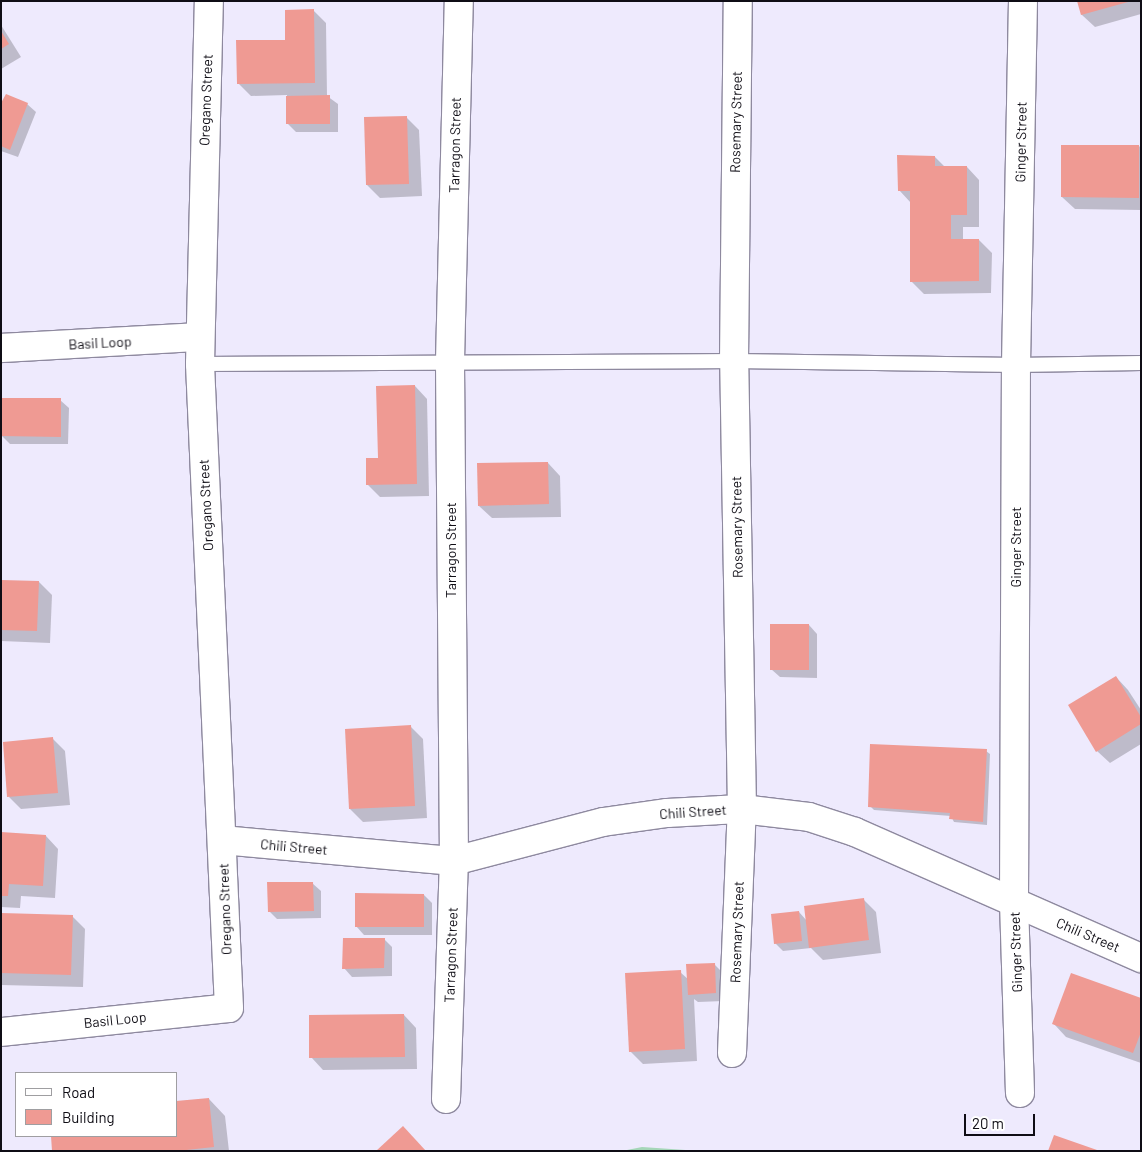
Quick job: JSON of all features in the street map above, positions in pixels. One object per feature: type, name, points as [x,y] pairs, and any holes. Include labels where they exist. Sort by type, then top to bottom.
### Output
[{"type":"street","name":"Oregano Street","points":[[209,1],[200,364],[230,1008]]},
{"type":"street","name":"Tarragon Street","points":[[446,1100],[454,861],[450,361],[459,1]]},
{"type":"street","name":"Rosemary Street","points":[[732,1053],[742,809],[734,361],[738,1]]},
{"type":"street","name":"Ginger Street","points":[[1020,1093],[1014,903],[1016,365],[1023,1]]},
{"type":"street","name":"Basil Loop","points":[[1,348],[200,337]]},
{"type":"street","name":"Chili Street","points":[[222,840],[454,861],[603,822],[667,813],[742,809],[809,817],[854,832],[1141,958]]},
{"type":"street","name":"Basil Loop","points":[[1,1032],[230,1008]]},
{"type":"lane","points":[[200,364],[450,361],[734,361],[1016,365],[1141,363]]},
{"type":"green space","points":[[642,1147],[700,1151],[622,1151]]},
{"type":"building","points":[[1077,1],[1128,1],[1128,2],[1081,15]]},
{"type":"building","points":[[314,9],[315,83],[237,84],[236,40],[285,40],[285,10]]},
{"type":"building","points":[[1,31],[9,44],[1,49]]},
{"type":"building","points":[[6,94],[28,103],[10,150],[1,146],[1,103]]},
{"type":"building","points":[[330,95],[330,124],[286,124],[286,96]]},
{"type":"building","points":[[407,116],[409,184],[366,185],[364,117]]},
{"type":"building","points":[[1061,145],[1139,145],[1139,198],[1061,197]]},
{"type":"building","points":[[897,155],[935,156],[935,166],[967,166],[967,215],[951,215],[951,239],[979,239],[979,281],[910,282],[910,191],[898,191]]},
{"type":"building","points":[[415,385],[417,484],[366,485],[366,458],[378,458],[376,386]]},
{"type":"building","points":[[1,398],[61,398],[61,437],[1,436]]},
{"type":"building","points":[[548,462],[549,504],[478,506],[477,463]]},
{"type":"building","points":[[1,580],[39,581],[37,631],[1,630]]},
{"type":"building","points":[[770,624],[809,624],[809,670],[770,670]]},
{"type":"building","points":[[1116,676],[1141,717],[1141,724],[1096,752],[1068,705]]},
{"type":"building","points":[[411,725],[415,806],[349,809],[345,729]]},
{"type":"building","points":[[53,737],[58,793],[7,797],[3,742]]},
{"type":"building","points":[[870,744],[987,749],[983,822],[949,819],[950,813],[868,807]]},
{"type":"building","points":[[1,832],[46,835],[43,886],[9,884],[8,896],[1,896]]},
{"type":"building","points":[[267,882],[313,882],[314,911],[268,912]]},
{"type":"building","points":[[355,893],[424,894],[424,927],[355,927]]},
{"type":"building","points":[[864,898],[869,940],[809,948],[804,906]]},
{"type":"building","points":[[799,911],[802,941],[774,944],[771,914]]},
{"type":"building","points":[[1,913],[73,915],[71,975],[1,973]]},
{"type":"building","points":[[343,938],[385,938],[384,968],[342,969]]},
{"type":"building","points":[[715,963],[716,993],[688,995],[686,964]]},
{"type":"building","points":[[681,970],[685,1049],[629,1052],[625,973]]},
{"type":"building","points":[[1071,973],[1141,998],[1141,1032],[1133,1053],[1052,1024]]},
{"type":"building","points":[[404,1014],[405,1057],[309,1058],[309,1015]]},
{"type":"building","points":[[209,1098],[214,1147],[177,1151],[52,1151],[51,1137],[178,1137],[178,1101]]},
{"type":"building","points":[[403,1126],[426,1151],[376,1151]]},
{"type":"building","points":[[1054,1135],[1097,1150],[1097,1151],[1048,1151]]}]
